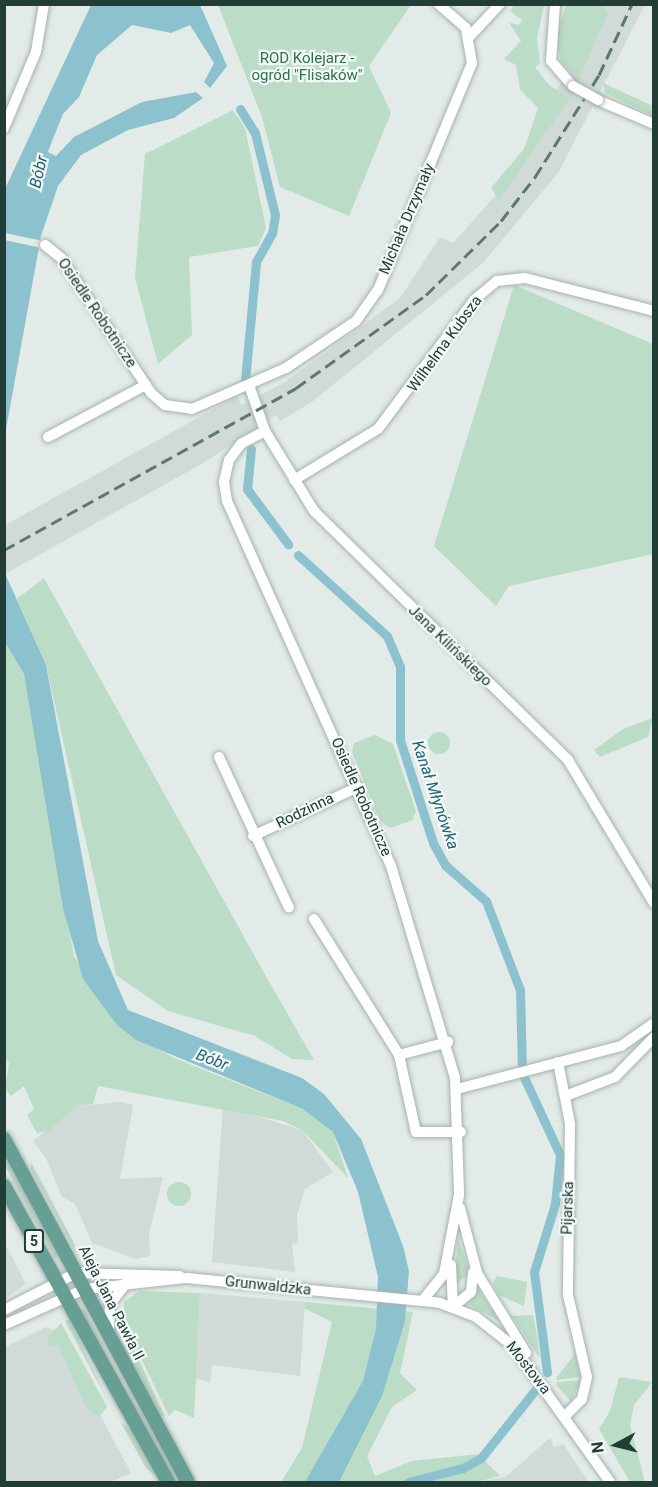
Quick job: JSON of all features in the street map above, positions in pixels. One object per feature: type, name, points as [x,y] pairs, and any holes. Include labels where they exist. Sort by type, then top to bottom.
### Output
[{"type":"main road","name":"Aleja Jana Pawła II","points":[[4,1139],[188,1482]]},
{"type":"main road","name":"5","points":[[4,1186],[168,1482]]},
{"type":"street","points":[[4,128],[39,46],[44,4]]},
{"type":"street","points":[[438,4],[451,10],[470,36],[500,4]]},
{"type":"street","points":[[555,4],[551,61],[573,86],[598,100],[654,124]]},
{"type":"street","name":"Michała Drzymały","points":[[250,388],[356,321],[373,300],[472,63],[470,36]]},
{"type":"street","name":"Osiedle Robotnicze","points":[[45,245],[96,307],[146,386],[165,405],[185,411],[250,388]]},
{"type":"street","name":"Wilhelma Kubsza","points":[[294,480],[378,429],[474,300],[497,281],[525,278],[654,311]]},
{"type":"street","points":[[48,437],[146,386]]},
{"type":"street","name":"Jana Kilińskiego","points":[[250,388],[265,431],[294,480],[336,536],[568,760],[654,903]]},
{"type":"street","name":"Osiedle Robotnicze","points":[[265,431],[240,444],[229,460],[224,482],[227,501],[358,787],[391,866],[448,1042],[457,1089],[461,1132],[459,1195],[452,1238],[440,1282],[419,1300]]},
{"type":"street","points":[[219,757],[253,836],[289,908]]},
{"type":"street","name":"Rodzinna","points":[[253,836],[358,787]]},
{"type":"street","points":[[314,919],[399,1055],[416,1132],[461,1132]]},
{"type":"street","points":[[457,1089],[629,1043],[654,1023]]},
{"type":"street","points":[[568,1095],[615,1077],[654,1037]]},
{"type":"street","points":[[399,1055],[448,1042]]},
{"type":"street","name":"Pijarska","points":[[558,1062],[568,1095],[568,1295],[587,1377],[582,1399],[565,1416]]},
{"type":"street","name":"Osiedle Robotnicze","points":[[453,1307],[474,1285],[459,1195]]},
{"type":"street","name":"Osiedle Robotnicze","points":[[452,1238],[453,1307]]},
{"type":"street","name":"Osiedle Robotnicze","points":[[468,1249],[534,1370]]},
{"type":"street","name":"Grunwaldzka","points":[[4,1310],[76,1273],[165,1272],[187,1278]]},
{"type":"street","name":"Grunwaldzka","points":[[4,1325],[85,1289],[127,1282],[187,1278],[348,1294]]},
{"type":"street","points":[[110,1340],[108,1311],[127,1282]]},
{"type":"street","name":"Mostowa","points":[[348,1294],[419,1300],[453,1307],[498,1331],[534,1370],[610,1482]]},
{"type":"shaded area","points":[[567,5],[645,5],[558,173],[483,263],[312,402],[280,421],[276,415],[205,462],[5,574],[5,525],[237,396],[242,405],[285,382],[400,298],[440,237],[453,243],[504,186],[532,139],[542,108],[569,72],[561,60]]},
{"type":"shaded area","points":[[121,1102],[133,1105],[120,1179],[163,1177],[149,1234],[150,1256],[136,1259],[92,1243],[75,1204],[62,1197],[46,1158],[33,1141],[76,1106]]},
{"type":"shaded area","points":[[223,1106],[302,1130],[333,1172],[305,1189],[297,1215],[298,1243],[292,1244],[295,1272],[212,1262]]},
{"type":"shaded area","points":[[4,1242],[26,1284],[5,1299],[4,1299]]},
{"type":"shaded area","points":[[200,1293],[305,1302],[300,1376],[212,1365],[210,1382],[196,1379]]},
{"type":"shaded area","points":[[46,1327],[55,1330],[131,1473],[111,1482],[5,1482],[5,1347]]},
{"type":"shaded area","points":[[550,1438],[554,1447],[563,1444],[589,1482],[477,1482],[505,1477]]},
{"type":"green space","name":"ROD Kolejarz - ogród \"Flisaków\"","points":[[218,5],[411,5],[369,66],[391,113],[349,216],[280,187],[262,117]]},
{"type":"green space","points":[[514,5],[544,5],[537,38],[540,64],[535,67],[549,85],[570,98],[499,200],[491,188],[524,149],[538,108],[520,90],[516,65],[504,59],[521,41],[509,23],[519,25],[522,20],[510,11]]},
{"type":"green space","points":[[566,5],[602,5],[608,13],[579,78],[560,60],[557,35]]},
{"type":"green space","points":[[603,83],[653,106],[653,116],[605,93]]},
{"type":"green space","points":[[233,110],[245,128],[266,228],[258,246],[189,257],[192,335],[158,364],[135,278],[145,154]]},
{"type":"green space","points":[[514,285],[653,344],[653,554],[509,586],[496,606],[434,546]]},
{"type":"green space","points":[[44,578],[314,1060],[292,1059],[255,1036],[168,1011],[116,975],[46,665],[17,599]]},
{"type":"green space","points":[[5,642],[24,674],[74,956],[117,1025],[174,1058],[303,1109],[333,1132],[348,1178],[302,1130],[283,1121],[98,1086],[93,1104],[76,1106],[50,1130],[37,1133],[27,1115],[34,1109],[24,1086],[11,1096],[5,1089],[9,1063],[5,1058]]},
{"type":"green space","points":[[653,718],[648,737],[600,757],[594,750],[623,729]]},
{"type":"green space","points":[[439,732],[447,735],[450,743],[447,751],[439,754],[431,751],[428,743],[431,735]]},
{"type":"green space","points":[[375,735],[393,744],[416,811],[413,820],[390,828],[380,821],[352,752],[354,743]]},
{"type":"green space","points":[[4,1152],[60,1255],[55,1258],[5,1166]]},
{"type":"green space","points":[[31,1162],[75,1245],[74,1249],[31,1169]]},
{"type":"green space","points":[[179,1182],[184,1183],[190,1189],[190,1199],[184,1205],[179,1206],[174,1205],[168,1199],[167,1194],[168,1189],[174,1183]]},
{"type":"green space","points":[[458,1238],[470,1273],[456,1284],[455,1276]]},
{"type":"green space","points":[[497,1276],[527,1282],[524,1306],[499,1295],[493,1283]]},
{"type":"green space","points":[[479,1290],[499,1320],[499,1321],[468,1304]]},
{"type":"green space","points":[[139,1291],[200,1293],[194,1418],[175,1410],[169,1416],[123,1321],[124,1302]]},
{"type":"green space","points":[[305,1302],[413,1312],[400,1373],[417,1390],[392,1407],[367,1456],[375,1476],[412,1461],[478,1454],[500,1476],[477,1482],[281,1482],[302,1448],[332,1322],[304,1308]]},
{"type":"green space","points":[[84,1309],[122,1383],[182,1482],[174,1482],[78,1312]]},
{"type":"green space","points":[[112,1309],[117,1311],[165,1417],[156,1413],[115,1329]]},
{"type":"green space","points":[[533,1315],[537,1335],[540,1359],[512,1316]]},
{"type":"green space","points":[[70,1319],[86,1355],[110,1404],[65,1321]]},
{"type":"green space","points":[[61,1323],[107,1407],[99,1417],[86,1407],[57,1343],[50,1346],[47,1338]]},
{"type":"green space","points":[[575,1354],[581,1377],[557,1380],[557,1377]]},
{"type":"green space","points":[[619,1377],[652,1382],[634,1405],[630,1425],[645,1482],[630,1482],[599,1429],[610,1411]]},
{"type":"green space","points":[[582,1380],[571,1401],[556,1382]]},
{"type":"green space","points":[[121,1423],[131,1429],[162,1482],[146,1468]]},
{"type":"water","name":"Bóbr","points":[[91,5],[200,5],[227,66],[210,88],[204,82],[214,63],[190,25],[171,33],[132,25],[97,55],[79,97],[63,114],[52,141],[48,152],[56,156],[74,137],[142,102],[196,92],[203,98],[174,118],[128,130],[81,155],[58,186],[41,236],[5,435],[4,191]]},
{"type":"water","name":"Bóbr","points":[[4,571],[46,665],[98,941],[128,1010],[302,1078],[324,1094],[361,1139],[403,1246],[409,1271],[405,1321],[382,1396],[339,1482],[305,1482],[363,1381],[376,1329],[378,1277],[358,1192],[333,1132],[303,1109],[136,1040],[117,1025],[83,979],[63,908],[24,674],[5,642]]},
{"type":"pier","points":[[5,233],[43,241],[42,248],[4,240]]},
{"type":"waterway","name":"Kanał Młynówka","points":[[240,109],[255,133],[275,215],[272,233],[256,262],[245,380]]},
{"type":"waterway","name":"Kanał Młynówka","points":[[251,449],[247,489],[288,544]]},
{"type":"waterway","name":"Kanał Młynówka","points":[[298,555],[387,636],[400,667],[400,740],[433,843],[445,865],[486,901],[520,990],[522,1073],[560,1155],[555,1204],[534,1272],[547,1372]]},
{"type":"waterway","name":"Kanał Młynówka","points":[[408,1482],[463,1468],[481,1458],[535,1390]]},
{"type":"railway","points":[[4,550],[296,388],[426,295],[501,221],[535,177],[599,75],[632,4]]}]
